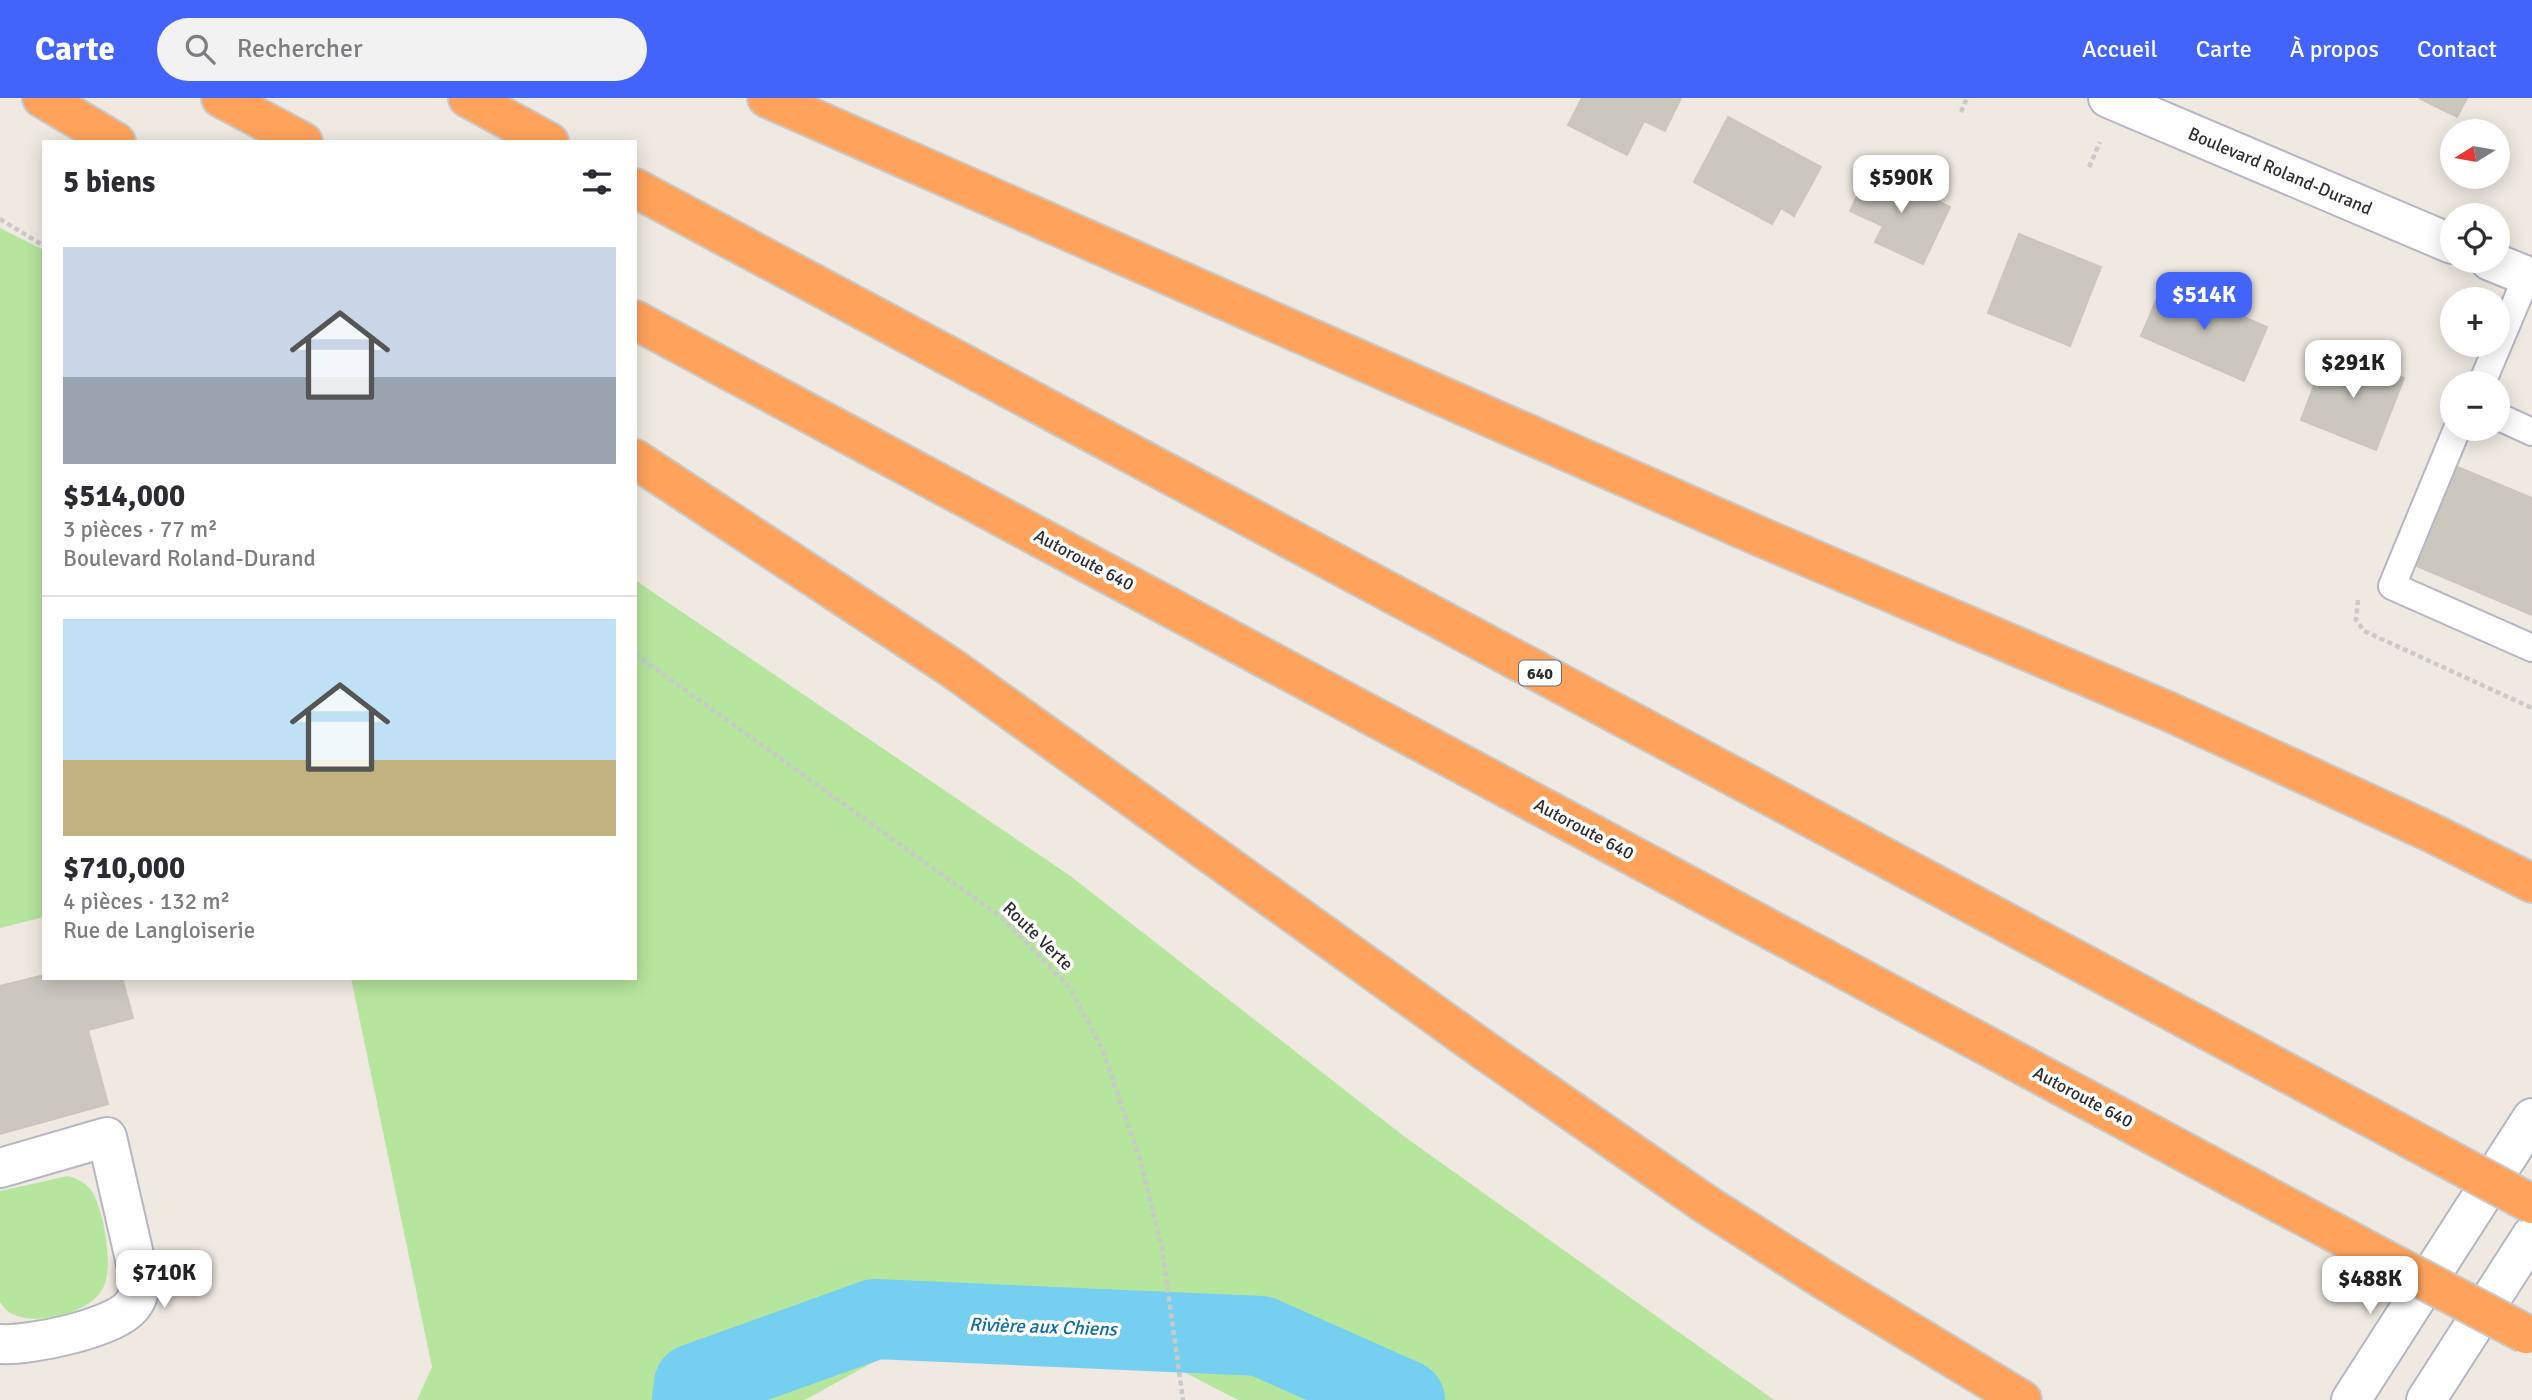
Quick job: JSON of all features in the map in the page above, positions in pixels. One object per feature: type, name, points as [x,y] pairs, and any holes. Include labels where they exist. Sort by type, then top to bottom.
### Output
[{"type":"highway","points":[[43,98],[113,140]]},
{"type":"highway","points":[[222,98],[299,140]]},
{"type":"highway","points":[[468,98],[546,140]]},
{"type":"highway","points":[[766,98],[1761,537],[2172,713],[2432,833],[2532,883]]},
{"type":"highway","name":"640","points":[[637,189],[2532,1204]]},
{"type":"highway","name":"Autoroute 640","points":[[637,321],[2529,1336]]},
{"type":"highway","points":[[637,460],[962,676],[1481,1048],[1693,1195],[1826,1281],[2022,1400]]},
{"type":"street","name":"Boulevard Roland-Durand","points":[[2108,98],[2440,239]]},
{"type":"street","points":[[2510,269],[2530,277]]},
{"type":"street","points":[[2351,1400],[2532,1118]]},
{"type":"street","points":[[0,1168],[107,1137],[140,1281],[139,1293],[131,1308],[117,1316],[32,1342],[0,1344]]},
{"type":"street","points":[[2426,1400],[2532,1235]]},
{"type":"lane","points":[[2487,371],[2530,277]]},
{"type":"lane","points":[[2510,422],[2532,432]]},
{"type":"lane","points":[[2451,441],[2392,586],[2532,648]]},
{"type":"path","points":[[1961,112],[1967,98]]},
{"type":"path","points":[[2089,167],[2100,142]]},
{"type":"path","points":[[0,219],[42,245]]},
{"type":"path","name":"Route Verte","points":[[637,655],[1001,917],[1070,988],[1103,1051],[1121,1102],[1162,1248],[1183,1400]]},
{"type":"green space","points":[[0,228],[42,249],[42,918],[0,928]]},
{"type":"green space","points":[[637,581],[1069,875],[1405,1137],[1774,1400],[1238,1400],[1078,1317],[893,1351],[805,1400],[417,1400],[432,1367],[351,980],[637,980]]},
{"type":"green space","points":[[68,1176],[89,1187],[96,1199],[104,1225],[108,1255],[106,1281],[102,1290],[85,1306],[60,1316],[34,1319],[12,1314],[0,1302],[0,1191]]},
{"type":"building","points":[[1582,98],[1681,98],[1665,131],[1644,121],[1627,155],[1568,125]]},
{"type":"building","points":[[2419,98],[2467,98],[2457,117]]},
{"type":"building","points":[[1728,117],[1821,167],[1794,216],[1781,208],[1772,224],[1694,182]]},
{"type":"building","points":[[1870,169],[1950,207],[1923,264],[1875,242],[1883,226],[1850,211]]},
{"type":"building","points":[[2019,234],[2101,267],[2070,346],[1988,313]]},
{"type":"building","points":[[2164,282],[2267,327],[2244,381],[2141,336]]},
{"type":"building","points":[[2335,351],[2404,378],[2376,450],[2301,420],[2320,370],[2327,372]]},
{"type":"building","points":[[2455,466],[2532,498],[2532,615],[2412,564]]},
{"type":"building","points":[[42,976],[42,980],[123,980],[133,1018],[88,1030],[108,1104],[0,1134],[0,986]]},
{"type":"waterway","name":"Rivière aux Chiens","points":[[692,1400],[694,1384],[875,1319],[1261,1336],[1405,1400]]}]
